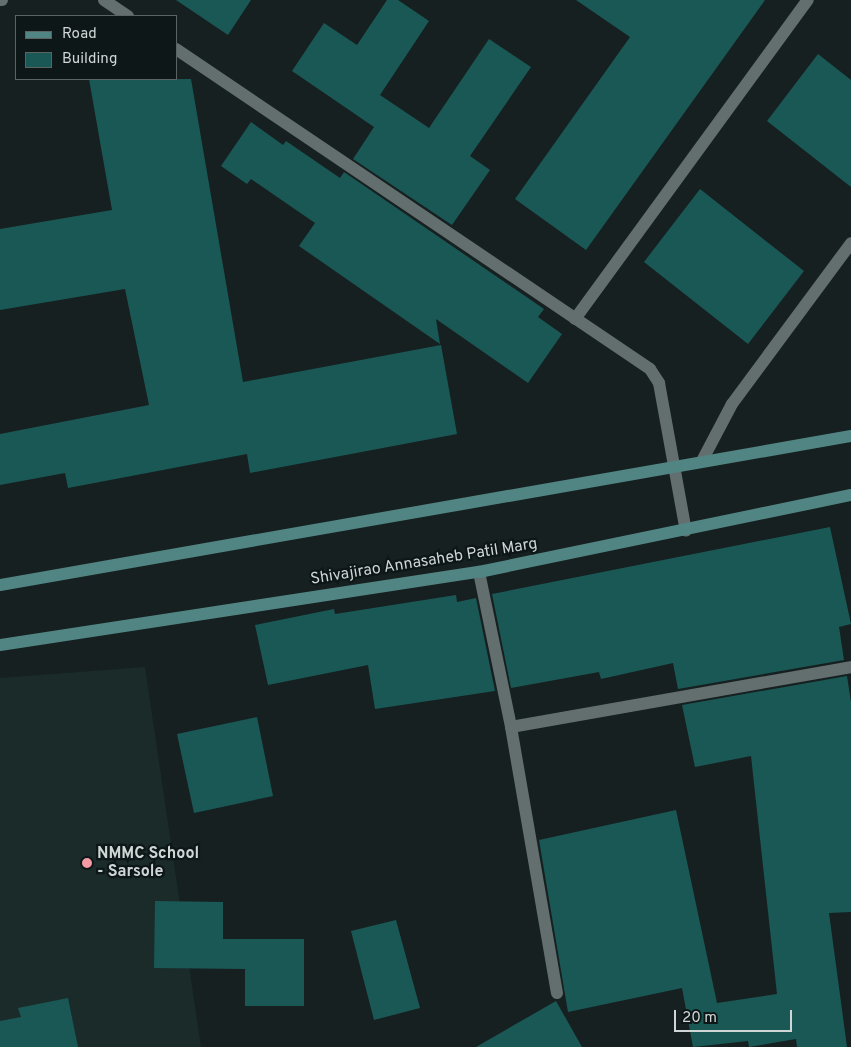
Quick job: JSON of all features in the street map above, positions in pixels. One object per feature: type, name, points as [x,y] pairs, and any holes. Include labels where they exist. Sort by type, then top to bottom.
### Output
[{"type":"main road","points":[[0,585],[675,468],[704,459],[851,436]]},
{"type":"main road","name":"Shivajirao Annasaheb Patil Marg","points":[[0,645],[479,572],[686,531],[851,495]]},
{"type":"street","points":[[104,0],[126,15]]},
{"type":"street","points":[[575,319],[808,0]]},
{"type":"street","points":[[178,50],[656,375],[686,531]]},
{"type":"street","points":[[704,459],[732,404],[851,243]]},
{"type":"street","points":[[479,572],[511,727],[557,992]]},
{"type":"street","points":[[511,727],[851,667]]},
{"type":"shaded area","name":"NMMC School - Sarsole","points":[[145,667],[201,1047],[0,1047],[0,678]]},
{"type":"building","points":[[176,0],[251,0],[228,35]]},
{"type":"building","points":[[387,0],[398,0],[429,21],[380,95],[429,128],[489,39],[531,67],[470,156],[490,170],[452,225],[353,159],[374,127],[292,71],[324,23],[357,45]]},
{"type":"building","points":[[576,0],[765,0],[586,250],[515,199],[630,37]]},
{"type":"building","points":[[818,54],[851,80],[851,187],[767,121]]},
{"type":"building","points":[[191,79],[243,382],[441,345],[457,434],[250,473],[247,454],[68,488],[65,473],[0,485],[0,434],[149,405],[125,289],[0,310],[0,229],[112,210],[89,80]]},
{"type":"building","points":[[251,122],[283,145],[286,141],[340,178],[344,172],[544,309],[538,317],[562,334],[528,383],[436,319],[440,344],[299,246],[315,223],[251,179],[247,184],[221,166]]},
{"type":"building","points":[[700,189],[804,271],[748,344],[644,262]]},
{"type":"building","points":[[830,527],[851,624],[839,627],[844,660],[678,689],[673,663],[601,679],[599,672],[511,688],[492,594]]},
{"type":"building","points":[[456,595],[457,602],[476,598],[495,691],[375,709],[368,665],[268,685],[255,625],[334,609],[335,614]]},
{"type":"building","points":[[847,676],[851,702],[851,912],[829,913],[847,1047],[797,1047],[796,1039],[749,1047],[748,1041],[693,1047],[682,988],[568,1012],[539,840],[676,810],[717,1003],[777,994],[751,756],[695,767],[682,705]]},
{"type":"building","points":[[257,717],[273,796],[194,813],[177,734]]},
{"type":"building","points":[[155,901],[223,902],[223,939],[304,939],[304,1006],[245,1006],[245,969],[154,968]]},
{"type":"building","points":[[396,920],[420,1008],[374,1020],[351,931]]},
{"type":"building","points":[[68,998],[78,1047],[0,1047],[0,1021],[21,1017],[18,1008]]},
{"type":"building","points":[[556,1001],[582,1047],[476,1047]]},
{"type":"place","name":"NMMC School - Sarsole","points":[[87,863]]}]
